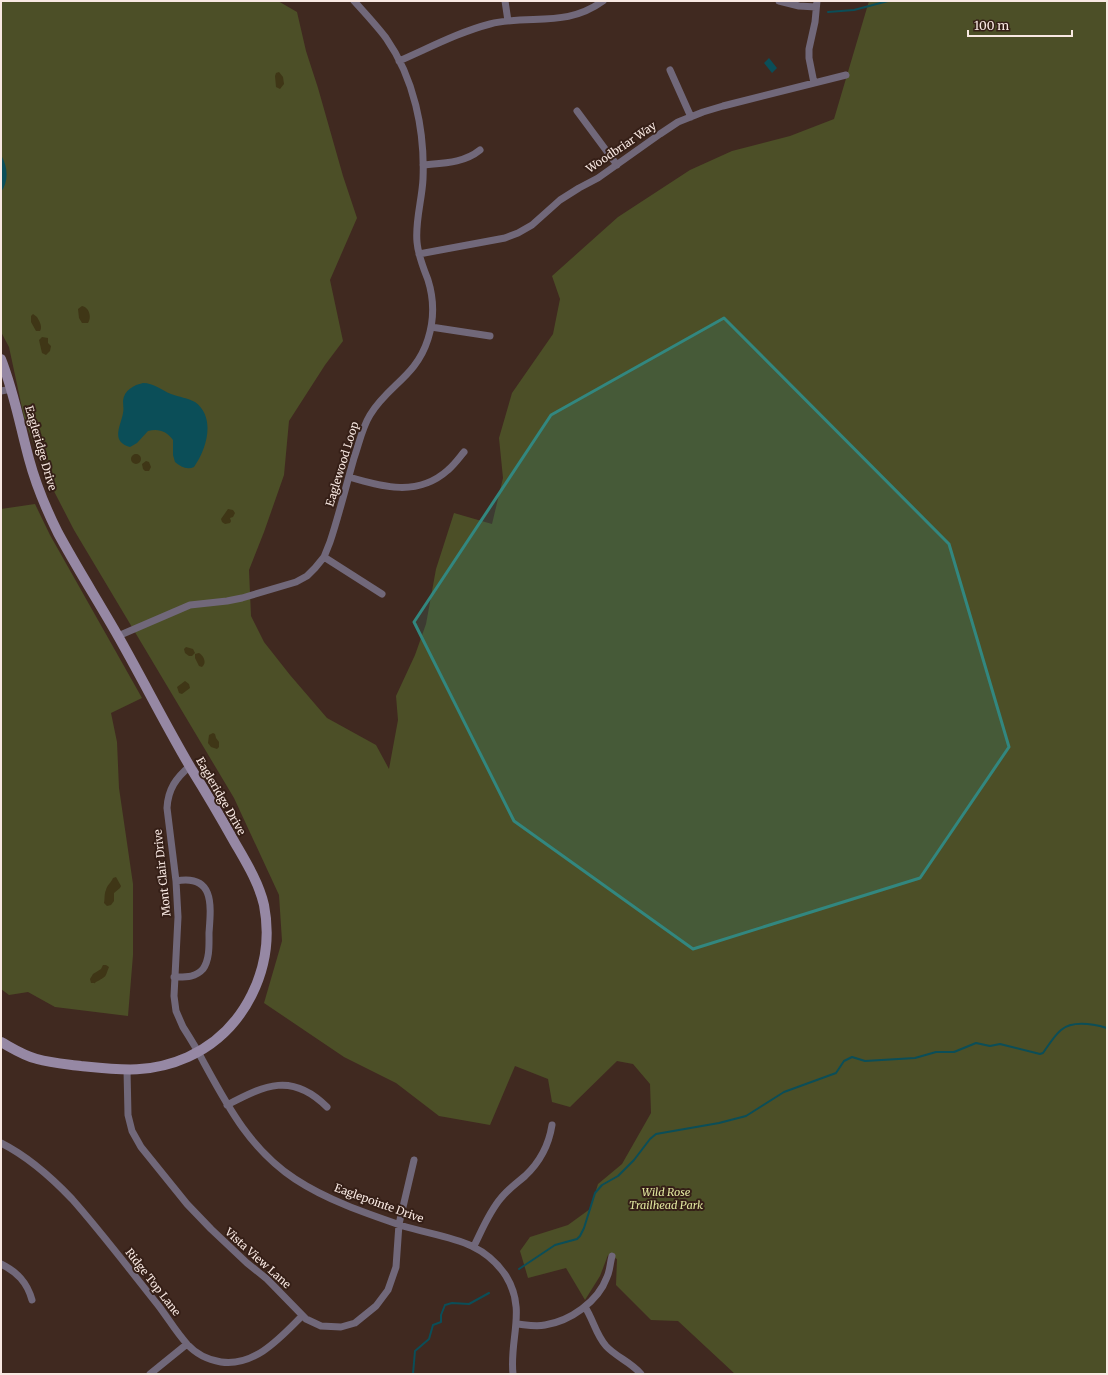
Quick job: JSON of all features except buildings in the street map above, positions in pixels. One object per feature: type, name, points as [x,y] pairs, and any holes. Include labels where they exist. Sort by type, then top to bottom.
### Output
[{"type":"main road","name":"Eagleridge Drive","points":[[1,359],[12,389],[37,484],[48,512],[163,719],[251,872],[264,906],[266,927],[266,946],[263,967],[257,984],[239,1017],[223,1034],[198,1052],[178,1061],[161,1066],[127,1070],[67,1064],[36,1059],[25,1055],[1,1042]]},
{"type":"street","name":"Eaglewood Loop","points":[[118,636],[190,605],[227,601],[289,585],[307,576],[324,557],[332,536],[362,432],[369,416],[383,397],[405,378],[414,367],[425,347],[431,327],[432,296],[419,254],[417,242],[417,225],[422,194],[424,165],[418,114],[412,92],[399,61],[383,34],[354,1]]},
{"type":"street","points":[[505,1],[508,21]]},
{"type":"street","points":[[399,61],[468,31],[490,24],[526,19],[561,18],[584,12],[603,1]]},
{"type":"street","points":[[779,1],[798,6],[816,4],[816,22],[809,49],[809,58],[814,83]]},
{"type":"street","points":[[670,70],[690,117]]},
{"type":"street","name":"Woodbriar Way","points":[[419,254],[504,238],[518,233],[532,225],[560,200],[598,178],[670,127],[690,117],[723,106],[846,75]]},
{"type":"street","points":[[577,110],[617,165]]},
{"type":"street","points":[[424,165],[462,160],[480,150]]},
{"type":"street","points":[[431,327],[490,336]]},
{"type":"street","points":[[1,392],[12,389]]},
{"type":"street","points":[[349,476],[391,487],[416,486],[440,476],[453,465],[464,452]]},
{"type":"street","points":[[324,557],[382,594]]},
{"type":"street","name":"Mont Clair Drive","points":[[190,766],[174,782],[167,802],[176,881],[178,917],[174,996],[176,1011],[183,1027],[198,1052]]},
{"type":"street","points":[[174,977],[193,976],[204,966],[208,953],[211,908],[208,893],[201,885],[189,879],[176,881]]},
{"type":"street","name":"Eaglepointe Drive","points":[[198,1052],[236,1120],[257,1146],[276,1164],[296,1179],[338,1201],[399,1224],[474,1246],[486,1254],[495,1263],[509,1282],[516,1302],[517,1324],[513,1353],[513,1374]]},
{"type":"street","name":"Vista View Lane","points":[[127,1070],[128,1115],[132,1131],[141,1147],[197,1215],[225,1243],[276,1287],[302,1316],[310,1322],[321,1326],[341,1327],[356,1323],[376,1306],[388,1290],[395,1274],[398,1259],[399,1224],[414,1160]]},
{"type":"street","points":[[227,1105],[260,1088],[279,1085],[305,1091],[319,1099],[327,1107]]},
{"type":"street","points":[[474,1246],[497,1202],[532,1168],[544,1150],[548,1142],[552,1125]]},
{"type":"street","name":"Ridge Top Lane","points":[[1,1143],[22,1156],[40,1170],[70,1198],[187,1344],[198,1353],[213,1360],[231,1362],[248,1359],[258,1355],[267,1348],[302,1316]]},
{"type":"street","points":[[517,1324],[532,1326],[552,1324],[564,1319],[585,1306],[594,1298],[604,1285],[612,1256]]},
{"type":"street","points":[[1,1264],[14,1272],[24,1281],[32,1300]]},
{"type":"street","points":[[585,1306],[598,1334],[606,1346],[641,1374]]},
{"type":"street","points":[[150,1374],[187,1344]]},
{"type":"highlighted area","points":[[724,318],[949,544],[1009,747],[920,878],[693,949],[514,821],[414,622],[551,415]]},
{"type":"green space","name":"Wild Rose Trailhead Park","points":[[1,1],[278,1],[297,12],[306,51],[357,218],[330,280],[343,341],[325,365],[289,421],[284,475],[249,570],[251,616],[264,642],[327,718],[376,745],[389,769],[398,720],[396,696],[415,655],[426,624],[436,569],[454,513],[492,524],[503,478],[499,438],[512,393],[553,334],[560,299],[552,276],[618,217],[690,170],[732,151],[790,136],[834,119],[869,1],[1107,1],[1107,1374],[735,1374],[678,1321],[651,1320],[616,1285],[617,1259],[608,1255],[600,1276],[585,1300],[566,1268],[528,1278],[520,1251],[530,1237],[568,1225],[590,1209],[598,1184],[622,1164],[651,1113],[650,1084],[633,1064],[617,1061],[570,1107],[552,1102],[548,1079],[515,1066],[490,1125],[439,1116],[396,1083],[344,1057],[264,1003],[282,941],[279,895],[234,798],[74,530],[42,468],[24,417],[9,347],[1,332]]},
{"type":"green space","points":[[35,504],[50,535],[142,698],[111,713],[117,742],[119,788],[133,884],[133,955],[128,1016],[55,1007],[28,992],[9,995],[1,989],[1,509]]},
{"type":"sand","points":[[279,72],[283,77],[284,84],[280,89],[276,87],[275,76],[276,73]]},
{"type":"sand","points":[[82,306],[88,310],[90,318],[88,323],[82,323],[79,318],[78,309]]},
{"type":"sand","points":[[33,314],[37,317],[40,324],[40,331],[36,331],[31,322],[31,316]]},
{"type":"sand","points":[[42,337],[48,338],[48,343],[51,346],[50,351],[46,355],[42,353],[39,340]]},
{"type":"sand","points":[[136,454],[141,459],[136,464],[131,459]]},
{"type":"sand","points":[[146,461],[149,462],[151,467],[149,471],[145,471],[143,469],[142,464]]},
{"type":"sand","points":[[228,509],[233,510],[235,513],[233,517],[230,518],[230,523],[225,524],[221,519]]},
{"type":"sand","points":[[186,647],[193,649],[195,653],[192,656],[185,653],[184,649]]},
{"type":"sand","points":[[199,653],[204,660],[204,665],[202,667],[199,666],[195,658],[195,654]]},
{"type":"sand","points":[[185,681],[189,684],[190,688],[182,694],[179,693],[177,687]]},
{"type":"sand","points":[[213,733],[219,742],[219,747],[217,749],[211,747],[208,743],[209,735]]},
{"type":"sand","points":[[116,877],[121,886],[114,893],[114,901],[111,905],[107,906],[104,903],[105,892],[113,878]]},
{"type":"sand","points":[[103,965],[109,967],[105,976],[95,983],[91,983],[90,979],[93,974],[101,969]]},
{"type":"water","points":[[769,58],[777,68],[772,73],[764,63]]},
{"type":"water","points":[[1,155],[7,174],[4,188],[1,192]]},
{"type":"water","points":[[143,383],[151,384],[171,394],[195,402],[202,408],[206,416],[207,424],[206,442],[199,460],[194,467],[184,468],[175,462],[173,455],[173,440],[168,434],[162,431],[148,431],[137,443],[130,447],[120,441],[118,433],[123,412],[123,401],[125,394],[136,385]]},
{"type":"waterway","points":[[828,12],[854,10],[888,1]]},
{"type":"waterway","points":[[519,1269],[555,1245],[577,1239],[584,1228],[595,1193],[602,1185],[618,1176],[656,1134],[719,1123],[746,1116],[784,1092],[836,1073],[844,1061],[852,1057],[865,1061],[915,1058],[936,1052],[954,1052],[976,1043],[990,1046],[1000,1044],[1040,1054],[1043,1053],[1058,1032],[1071,1025],[1096,1025],[1107,1028]]},
{"type":"waterway","points":[[413,1374],[415,1351],[429,1339],[433,1325],[441,1322],[441,1315],[445,1305],[452,1303],[469,1304],[489,1293]]}]
